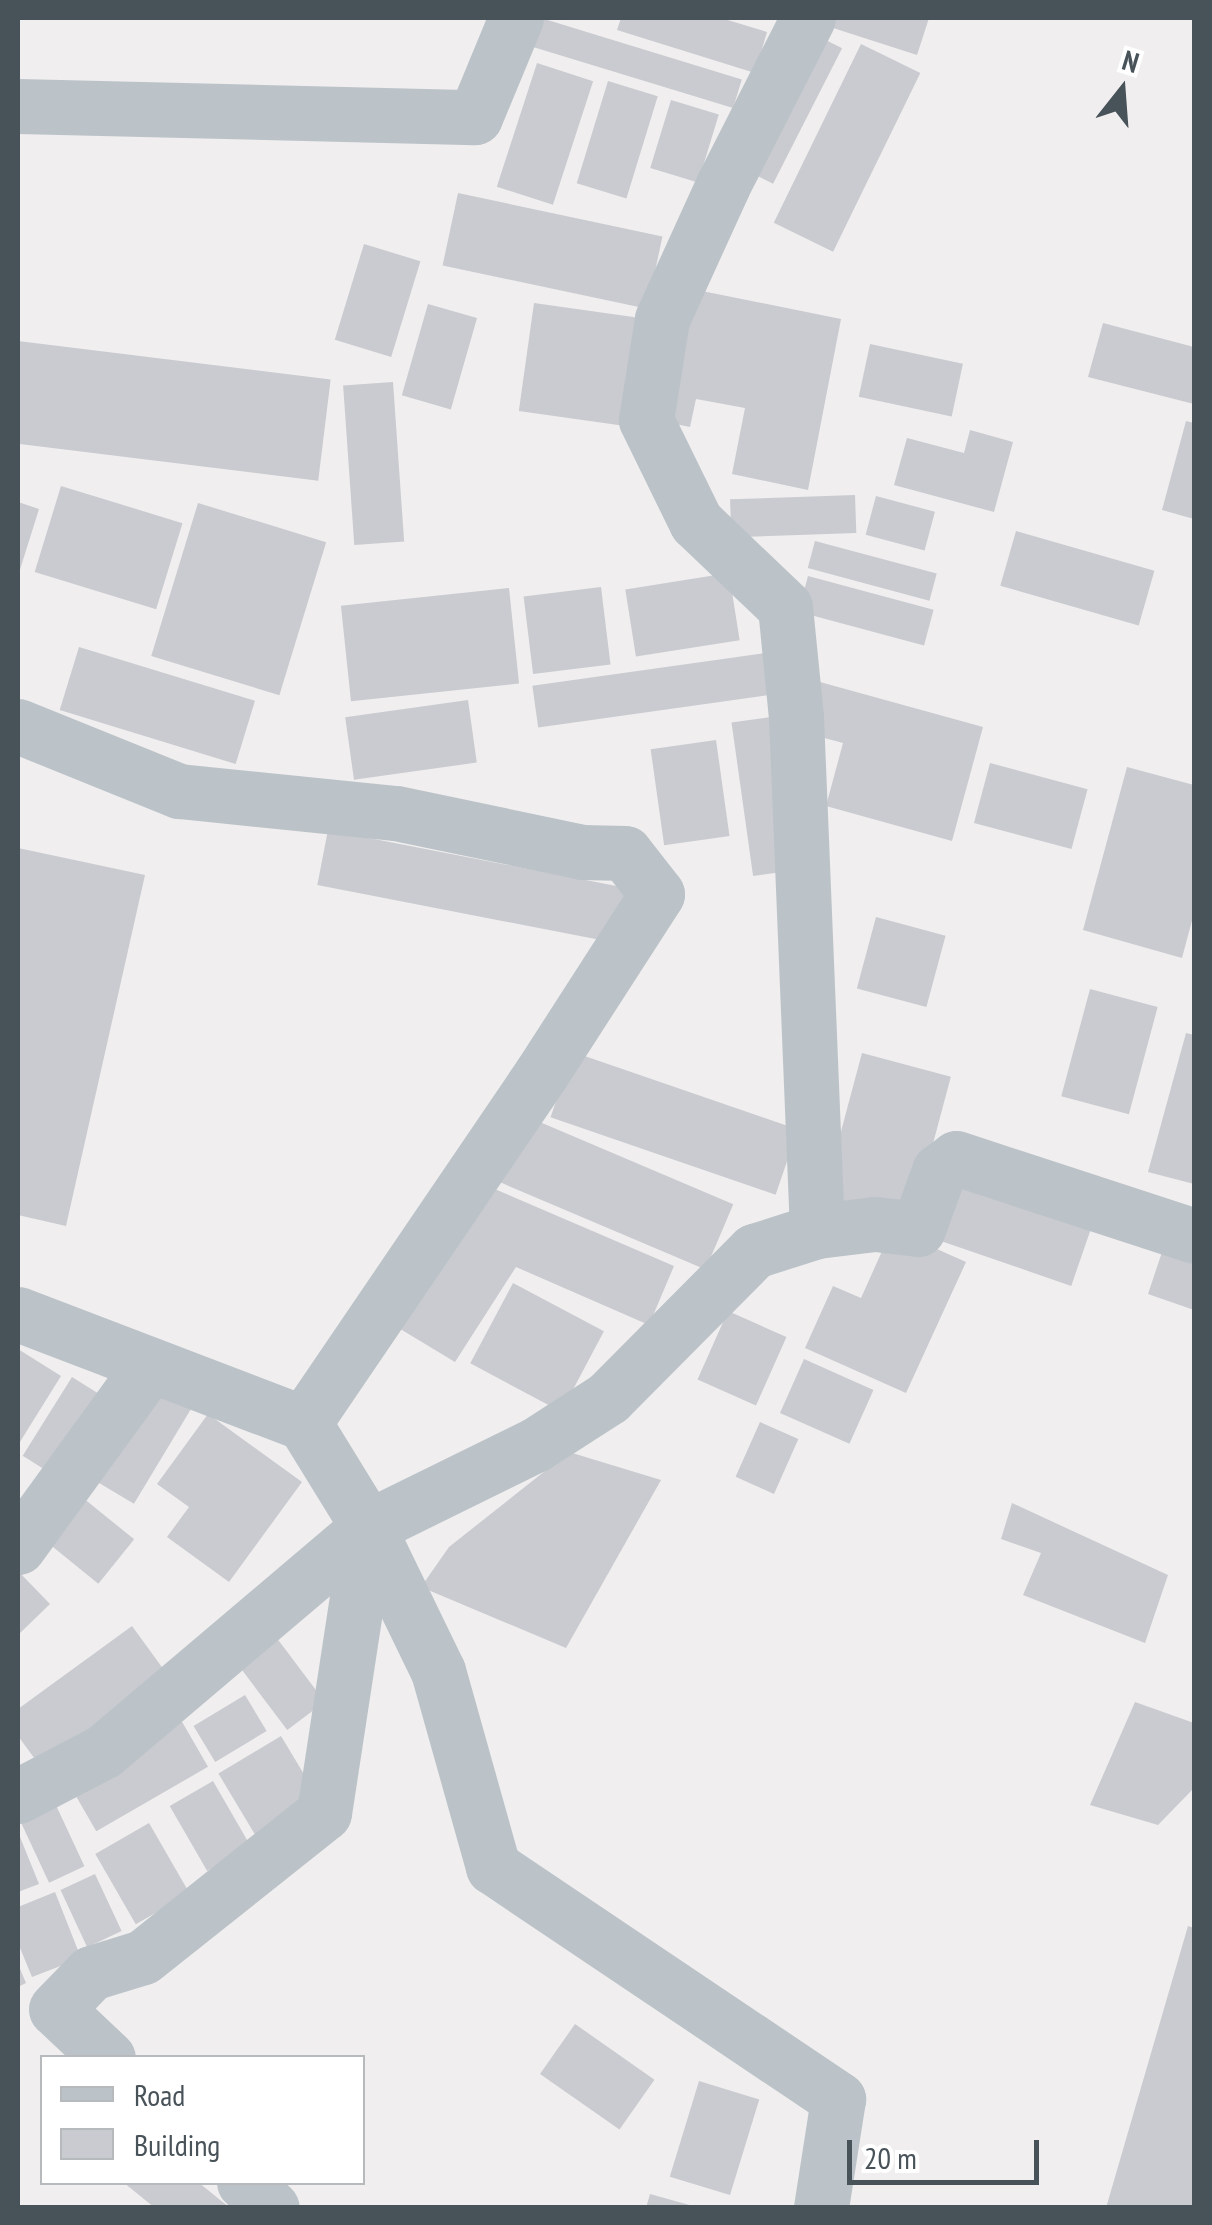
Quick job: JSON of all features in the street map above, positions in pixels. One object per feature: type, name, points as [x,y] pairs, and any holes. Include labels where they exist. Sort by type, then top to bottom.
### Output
[{"type":"street","points":[[18,106],[475,117],[516,18]]},
{"type":"street","points":[[808,18],[722,185],[662,318],[646,420],[696,522],[785,607],[796,717],[817,1231]]},
{"type":"street","points":[[18,726],[179,791],[396,813],[582,852],[625,854],[657,894],[542,1074],[304,1424]]},
{"type":"street","points":[[18,1796],[104,1751],[368,1528],[535,1445],[608,1398],[754,1251],[817,1231],[875,1224],[918,1229],[939,1172],[956,1158],[1194,1236]]},
{"type":"street","points":[[18,1314],[304,1424],[368,1528],[438,1671],[493,1868],[838,2098],[822,2208]]},
{"type":"street","points":[[18,1547],[150,1366]]},
{"type":"street","points":[[103,2055],[37,2015],[91,1973],[143,1957],[324,1812],[368,1528]]},
{"type":"street","points":[[247,2185],[272,2208]]},
{"type":"building","points":[[541,18],[742,79],[733,108],[532,47]]},
{"type":"building","points":[[621,18],[721,18],[767,32],[755,73],[617,30]]},
{"type":"building","points":[[830,18],[929,18],[917,55],[827,26]]},
{"type":"building","points":[[810,32],[842,48],[773,184],[741,167]]},
{"type":"building","points":[[861,44],[920,73],[833,252],[774,223]]},
{"type":"building","points":[[537,63],[593,81],[553,205],[497,187]]},
{"type":"building","points":[[608,81],[658,96],[626,199],[577,183]]},
{"type":"building","points":[[671,100],[719,115],[698,183],[650,168]]},
{"type":"building","points":[[458,193],[662,236],[647,309],[443,265]]},
{"type":"building","points":[[364,244],[420,261],[391,357],[335,340]]},
{"type":"building","points":[[682,287],[841,319],[808,490],[732,474],[745,408],[696,399],[690,427],[656,420]]},
{"type":"building","points":[[534,303],[644,318],[629,426],[519,411]]},
{"type":"building","points":[[428,304],[477,318],[451,409],[402,395]]},
{"type":"building","points":[[1103,323],[1194,347],[1194,404],[1088,377]]},
{"type":"building","points":[[18,341],[331,379],[318,481],[18,444]]},
{"type":"building","points":[[870,344],[963,364],[952,417],[859,397]]},
{"type":"building","points":[[393,382],[404,542],[354,545],[343,385]]},
{"type":"building","points":[[1186,421],[1194,423],[1194,519],[1162,510]]},
{"type":"building","points":[[970,430],[1013,442],[994,512],[894,485],[907,438],[964,453]]},
{"type":"building","points":[[61,486],[182,523],[156,609],[35,572]]},
{"type":"building","points":[[855,495],[856,533],[731,537],[730,499]]},
{"type":"building","points":[[876,496],[935,512],[925,550],[866,535]]},
{"type":"building","points":[[18,502],[39,509],[18,576]]},
{"type":"building","points":[[198,503],[326,542],[279,695],[151,656]]},
{"type":"building","points":[[1016,531],[1154,571],[1139,625],[1000,586]]},
{"type":"building","points":[[815,541],[937,574],[929,601],[808,568]]},
{"type":"building","points":[[729,573],[740,640],[636,657],[625,589]]},
{"type":"building","points":[[808,576],[934,610],[924,645],[798,612]]},
{"type":"building","points":[[601,587],[611,664],[533,674],[524,597]]},
{"type":"building","points":[[509,588],[519,683],[351,701],[341,606]]},
{"type":"building","points":[[79,647],[255,701],[236,764],[60,710]]},
{"type":"building","points":[[773,652],[779,694],[538,727],[532,686]]},
{"type":"building","points":[[820,682],[983,727],[952,841],[826,806],[843,743],[806,733]]},
{"type":"building","points":[[468,700],[477,762],[354,780],[345,717]]},
{"type":"building","points":[[785,715],[807,868],[753,876],[732,723]]},
{"type":"building","points":[[716,740],[729,836],[664,845],[651,749]]},
{"type":"building","points":[[990,763],[1088,789],[1072,849],[974,823]]},
{"type":"building","points":[[1127,767],[1194,785],[1194,913],[1182,958],[1083,930]]},
{"type":"building","points":[[328,830],[629,889],[619,944],[317,885]]},
{"type":"building","points":[[18,848],[145,875],[66,1226],[18,1215]]},
{"type":"building","points":[[876,917],[946,936],[926,1007],[857,988]]},
{"type":"building","points":[[1090,989],[1158,1007],[1129,1114],[1061,1096]]},
{"type":"building","points":[[1186,1033],[1194,1035],[1194,1184],[1148,1172]]},
{"type":"building","points":[[573,1052],[798,1129],[776,1195],[551,1117]]},
{"type":"building","points":[[862,1053],[951,1077],[912,1222],[823,1198]]},
{"type":"building","points":[[528,1117],[733,1204],[706,1269],[500,1182]]},
{"type":"building","points":[[948,1180],[1091,1229],[1071,1286],[928,1237]]},
{"type":"building","points":[[483,1184],[674,1266],[649,1325],[516,1267],[455,1362],[392,1324]]},
{"type":"building","points":[[892,1229],[966,1262],[906,1393],[805,1348],[833,1286],[861,1298]]},
{"type":"building","points":[[1164,1246],[1194,1256],[1194,1310],[1148,1294]]},
{"type":"building","points":[[513,1283],[604,1331],[561,1412],[470,1363]]},
{"type":"building","points":[[728,1311],[786,1337],[756,1406],[697,1380]]},
{"type":"building","points":[[18,1349],[61,1376],[18,1445]]},
{"type":"building","points":[[804,1359],[873,1390],[849,1444],[780,1413]]},
{"type":"building","points":[[72,1377],[105,1398],[56,1477],[23,1456]]},
{"type":"building","points":[[157,1380],[195,1403],[134,1504],[96,1481]]},
{"type":"building","points":[[208,1414],[302,1482],[229,1582],[167,1537],[189,1507],[157,1484]]},
{"type":"building","points":[[760,1422],[798,1439],[774,1494],[736,1477]]},
{"type":"building","points":[[569,1452],[661,1480],[566,1648],[421,1587],[449,1547]]},
{"type":"building","points":[[72,1489],[134,1539],[98,1584],[36,1533]]},
{"type":"building","points":[[1012,1503],[1168,1575],[1145,1643],[1023,1595],[1041,1553],[1001,1539]]},
{"type":"building","points":[[18,1575],[50,1604],[18,1635]]},
{"type":"building","points":[[132,1626],[172,1681],[46,1774],[18,1736],[18,1709]]},
{"type":"building","points":[[276,1637],[325,1702],[287,1730],[238,1665]]},
{"type":"building","points":[[245,1695],[267,1731],[215,1762],[194,1726]]},
{"type":"building","points":[[1135,1702],[1194,1723],[1194,1788],[1158,1825],[1090,1805]]},
{"type":"building","points":[[181,1720],[208,1767],[96,1831],[69,1785]]},
{"type":"building","points":[[281,1736],[319,1799],[257,1837],[218,1774]]},
{"type":"building","points":[[213,1781],[250,1846],[207,1871],[170,1806]]},
{"type":"building","points":[[54,1801],[84,1866],[49,1883],[19,1817]]},
{"type":"building","points":[[149,1823],[190,1893],[136,1924],[95,1854]]},
{"type":"building","points":[[18,1832],[39,1884],[18,1892]]},
{"type":"building","points":[[95,1874],[122,1931],[87,1947],[61,1890]]},
{"type":"building","points":[[55,1892],[81,1958],[32,1977],[18,1943],[18,1907]]},
{"type":"building","points":[[1188,1926],[1194,1928],[1194,2208],[1106,2208]]},
{"type":"building","points":[[18,1964],[26,1983],[18,1987]]},
{"type":"building","points":[[575,2024],[654,2080],[619,2130],[540,2074]]},
{"type":"building","points":[[699,2081],[759,2099],[730,2195],[670,2177]]},
{"type":"building","points":[[127,2185],[202,2185],[230,2208],[155,2208]]},
{"type":"building","points":[[650,2194],[693,2206],[693,2208],[646,2208]]}]
